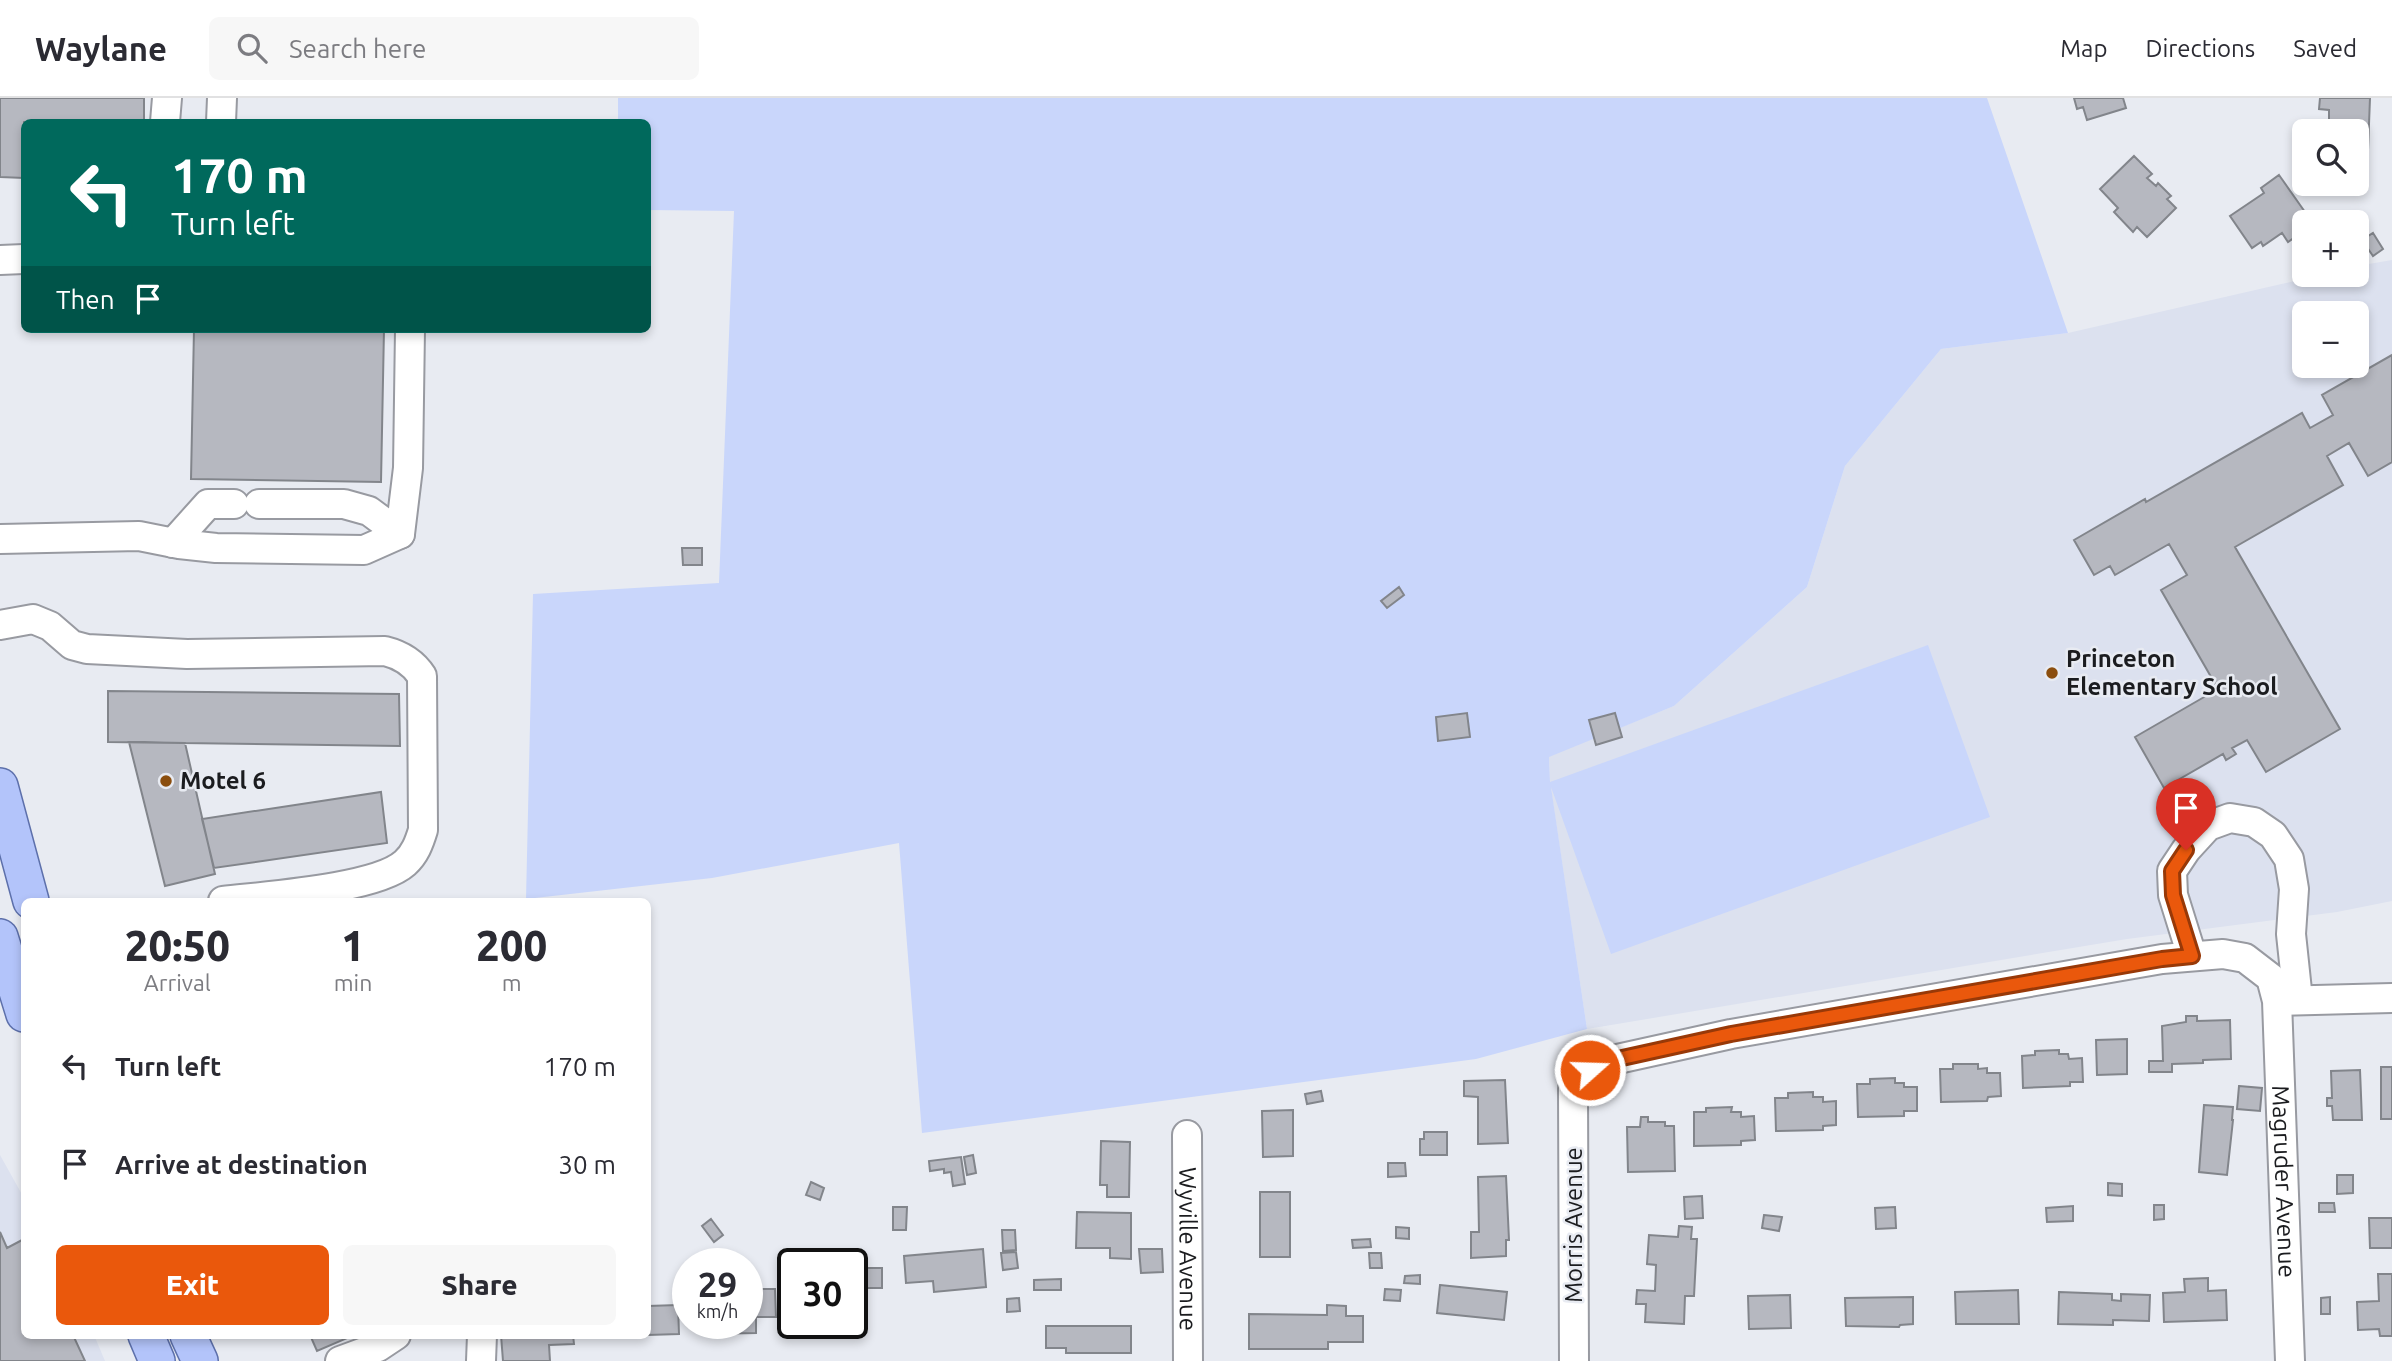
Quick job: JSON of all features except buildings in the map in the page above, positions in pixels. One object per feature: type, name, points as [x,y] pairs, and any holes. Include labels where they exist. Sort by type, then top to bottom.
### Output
[{"type":"main road","points":[[0,786],[30,898]]},
{"type":"main road","points":[[9,939],[21,999]]},
{"type":"main road","points":[[148,1339],[157,1361]]},
{"type":"main road","points":[[190,1339],[200,1361]]},
{"type":"street","points":[[165,119],[167,98]]},
{"type":"street","points":[[220,119],[222,98]]},
{"type":"street","points":[[0,260],[21,259]]},
{"type":"street","points":[[400,534],[408,468],[411,333]]},
{"type":"street","points":[[173,543],[208,504],[344,503],[369,511],[400,534]]},
{"type":"street","points":[[0,539],[139,536],[216,548],[364,550],[400,534]]},
{"type":"street","points":[[0,625],[33,619],[50,626],[72,645],[87,649],[187,654],[385,651],[397,654],[415,665],[422,676],[423,830],[413,854],[404,864],[389,873],[353,884],[246,898]]},
{"type":"street","name":"Magruder Avenue","points":[[2192,956],[2173,895],[2172,871],[2186,850],[2208,826],[2230,818],[2254,822],[2273,835],[2289,859],[2294,889],[2288,1001],[2290,1361]]},
{"type":"street","points":[[2192,956],[2223,954],[2245,958],[2271,978],[2288,1001],[2392,998]]},
{"type":"street","name":"Morris Avenue","points":[[1574,1361],[1573,1088],[1581,1076],[1613,1060],[1731,1034],[2192,956]]},
{"type":"street","name":"Wyville Avenue","points":[[1187,1135],[1188,1361]]},
{"type":"street","points":[[340,1361],[378,1347],[390,1339]]},
{"type":"street","points":[[481,1361],[482,1339]]},
{"type":"shaded area","points":[[618,98],[1987,98],[2068,333],[1941,349],[1845,466],[1807,587],[1674,706],[1549,757],[1550,782],[1928,645],[1990,817],[1611,954],[1551,787],[1587,1029],[1476,1059],[922,1133],[899,843],[712,878],[526,898],[533,594],[719,583],[734,211],[651,210],[651,119],[618,119]]},
{"type":"shaded area","name":"Princeton Elementary School","points":[[2392,260],[2392,901],[2337,912],[2127,939],[1587,1029],[1550,782],[1549,756],[1674,706],[1807,587],[1845,466],[1941,349],[2068,333],[2292,282],[2292,287],[2369,287],[2369,264]]},
{"type":"shaded area","points":[[0,1155],[21,1193],[21,1339],[96,1339],[105,1361],[0,1361]]},
{"type":"place","name":"Princeton Elementary School","points":[[2052,673]]},
{"type":"place","name":"Motel 6","points":[[166,781]]},
{"type":"route","points":[[1590,1070],[1613,1060],[1731,1034],[2192,956],[2173,895],[2172,871],[2186,850]]}]
